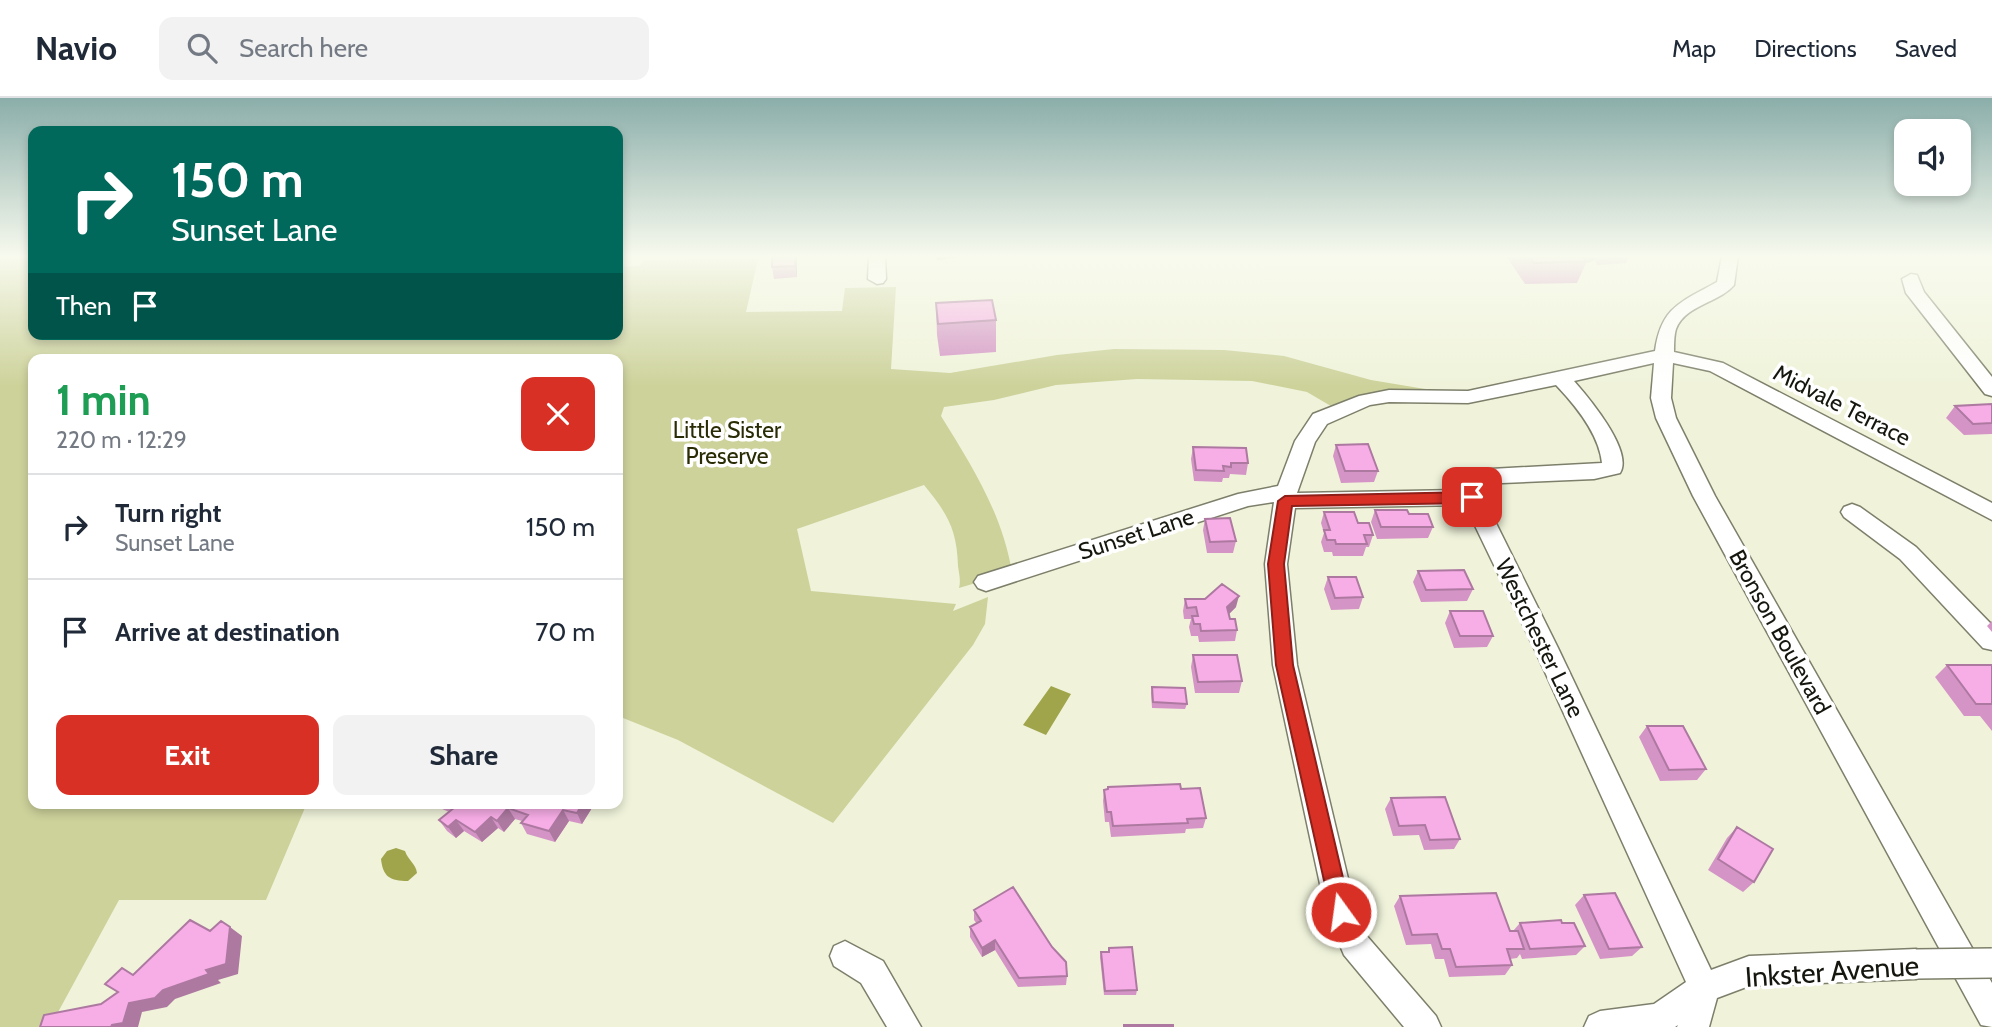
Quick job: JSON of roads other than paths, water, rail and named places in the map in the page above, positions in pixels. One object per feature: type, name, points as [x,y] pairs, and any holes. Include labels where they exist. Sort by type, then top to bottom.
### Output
[{"type":"street","name":"Bronson Boulevard","points":[[1699,299],[1684,308],[1667,329],[1661,398],[1666,418],[1704,496],[1992,1014]]},
{"type":"street","points":[[1920,299],[1992,390]]},
{"type":"street","points":[[1424,1027],[1355,945],[1341,912],[1285,665],[1276,564],[1286,497],[1305,441],[1320,419],[1366,400],[1389,397],[1468,397],[1664,355]]},
{"type":"street","name":"Midvale Terrace","points":[[1664,355],[1716,367],[1992,512]]},
{"type":"street","points":[[1472,497],[1468,483],[1473,477],[1594,472],[1613,468],[1614,454],[1575,393],[1561,379]]},
{"type":"street","name":"Sunset Lane","points":[[986,582],[1246,499],[1472,497]]},
{"type":"street","name":"Westchester Lane","points":[[1472,497],[1546,648],[1704,988]]},
{"type":"street","points":[[1852,512],[1908,553],[1992,641]]},
{"type":"street","points":[[845,956],[872,972],[905,1027]]},
{"type":"street","name":"Inkster Avenue","points":[[1600,1027],[1659,1019],[1704,988],[1749,971],[1992,963]]},
{"type":"street","points":[[1693,1027],[1704,988]]},
{"type":"park label","name":"Little Sister Preserve","points":[[727,443]]}]
